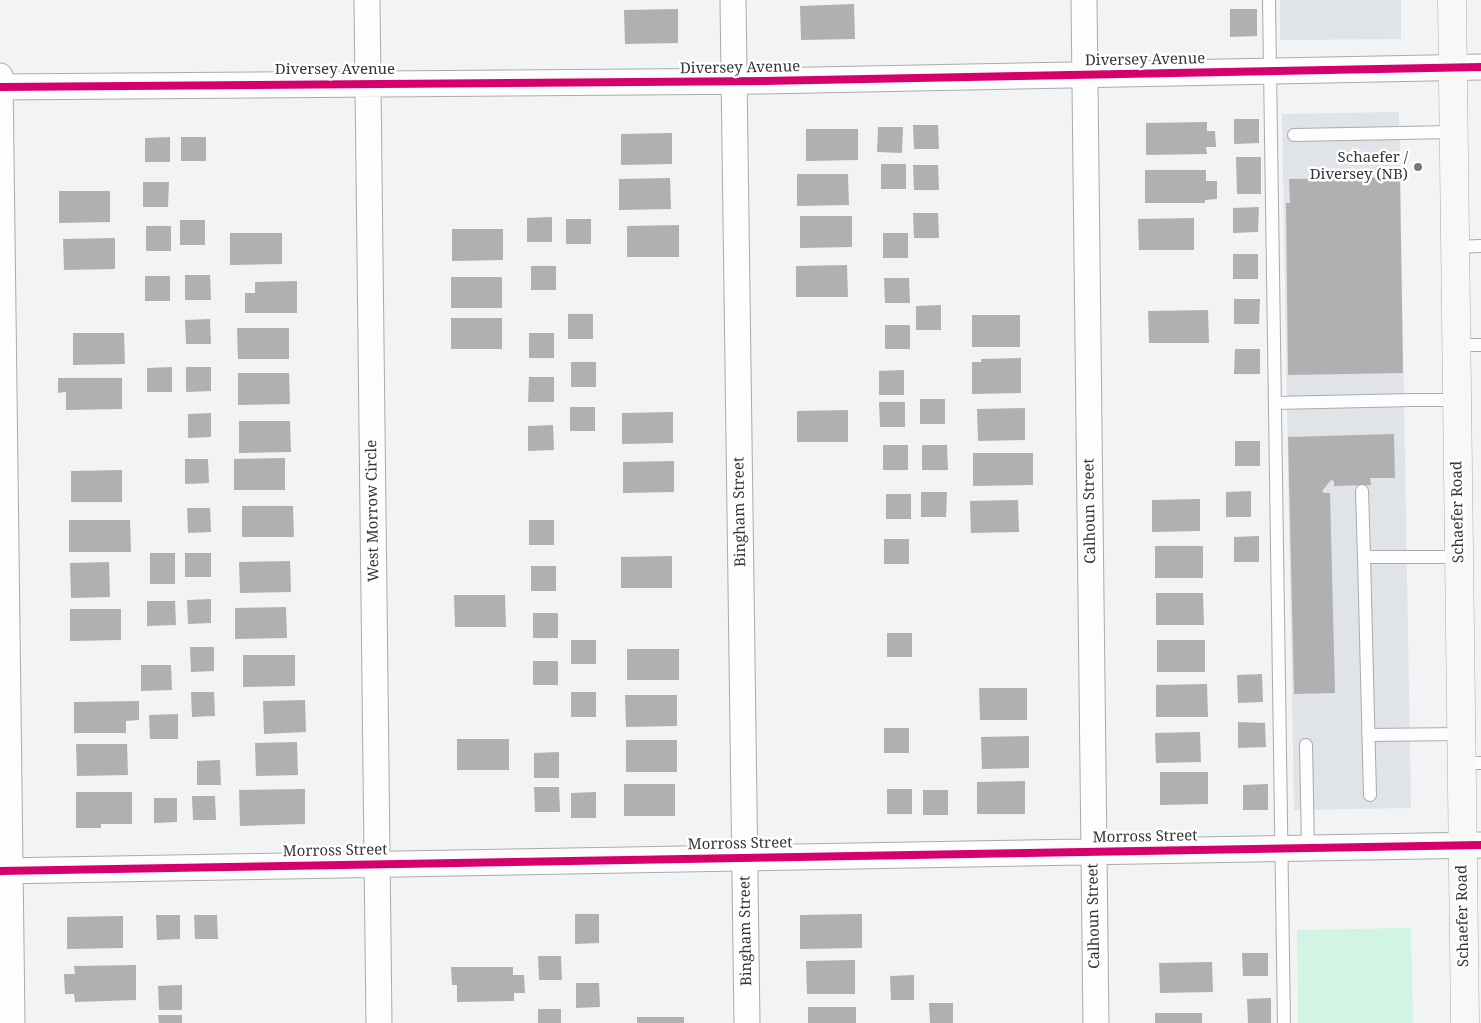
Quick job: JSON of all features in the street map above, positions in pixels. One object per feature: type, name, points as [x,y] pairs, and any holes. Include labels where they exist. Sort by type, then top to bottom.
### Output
[{"type":"main road","name":"Schaefer Road","points":[[1452,0],[1453,132],[1468,246],[1468,345],[1456,400],[1460,734],[1471,763],[1471,845],[1465,1023]]},
{"type":"street","name":"West Morrow Circle","points":[[367,0],[379,1023]]},
{"type":"street","name":"Bingham Street","points":[[733,0],[747,1023]]},
{"type":"street","name":"Calhoun Street","points":[[1084,0],[1096,1023]]},
{"type":"street","name":"Diversey Avenue","points":[[0,87],[734,82],[1481,68]]},
{"type":"street","points":[[0,76],[4,870],[12,1023]]},
{"type":"street","name":"Morross Street","points":[[4,870],[1471,845]]},
{"type":"lane","points":[[1270,0],[1284,1023]]},
{"type":"lane","points":[[1294,136],[1453,132]]},
{"type":"lane","points":[[1275,403],[1456,400]]},
{"type":"lane","points":[[1362,491],[1370,795]]},
{"type":"lane","points":[[1364,556],[1458,557]]},
{"type":"lane","points":[[1368,735],[1460,734]]},
{"type":"lane","points":[[1306,745],[1308,848]]},
{"type":"shaded area","points":[[1280,0],[1401,0],[1401,39],[1280,40]]},
{"type":"shaded area","points":[[1399,112],[1411,808],[1294,810],[1282,114]]},
{"type":"green space","points":[[1411,928],[1413,1023],[1298,1023],[1297,930]]},
{"type":"building","points":[[854,4],[855,39],[801,40],[800,6]]},
{"type":"building","points":[[678,9],[678,43],[625,44],[624,10]]},
{"type":"building","points":[[1230,9],[1257,9],[1257,36],[1230,37]]},
{"type":"building","points":[[1234,119],[1259,119],[1259,143],[1234,144]]},
{"type":"building","points":[[1207,122],[1207,131],[1215,131],[1216,147],[1206,147],[1207,154],[1146,155],[1146,123]]},
{"type":"building","points":[[913,125],[938,125],[939,149],[914,149]]},
{"type":"building","points":[[878,127],[903,127],[902,153],[877,152]]},
{"type":"building","points":[[806,129],[858,129],[858,160],[806,161]]},
{"type":"building","points":[[672,133],[672,164],[621,165],[621,134]]},
{"type":"building","points":[[170,137],[170,162],[145,162],[145,138]]},
{"type":"building","points":[[181,137],[206,137],[206,161],[181,161]]},
{"type":"building","points":[[1236,157],[1261,157],[1261,194],[1237,194]]},
{"type":"building","points":[[881,164],[906,164],[906,189],[881,189]]},
{"type":"building","points":[[913,165],[938,165],[939,190],[914,190]]},
{"type":"building","points":[[1145,170],[1206,170],[1206,181],[1217,181],[1217,199],[1205,200],[1205,203],[1145,203]]},
{"type":"building","points":[[797,174],[848,174],[849,205],[797,206]]},
{"type":"building","points":[[1400,177],[1403,373],[1288,375],[1286,203],[1290,203],[1289,179]]},
{"type":"building","points":[[670,178],[671,209],[619,210],[619,179]]},
{"type":"building","points":[[143,182],[169,182],[168,207],[143,207]]},
{"type":"building","points":[[59,191],[110,191],[110,222],[59,223]]},
{"type":"building","points":[[1259,207],[1258,232],[1233,233],[1233,208]]},
{"type":"building","points":[[913,213],[938,213],[939,238],[914,238]]},
{"type":"building","points":[[800,216],[852,216],[852,247],[800,248]]},
{"type":"building","points":[[552,217],[552,242],[527,242],[527,218]]},
{"type":"building","points":[[1194,218],[1194,250],[1139,250],[1138,219]]},
{"type":"building","points":[[566,219],[591,219],[591,244],[566,244]]},
{"type":"building","points":[[180,220],[205,220],[205,245],[180,245]]},
{"type":"building","points":[[679,225],[679,257],[627,257],[627,226]]},
{"type":"building","points":[[146,226],[171,226],[171,251],[146,251]]},
{"type":"building","points":[[452,229],[503,229],[503,260],[452,261]]},
{"type":"building","points":[[230,233],[282,233],[282,264],[230,265]]},
{"type":"building","points":[[883,233],[908,233],[908,258],[883,258]]},
{"type":"building","points":[[115,238],[115,269],[64,270],[63,239]]},
{"type":"building","points":[[1233,254],[1258,254],[1258,279],[1233,279]]},
{"type":"building","points":[[847,265],[848,297],[796,297],[796,266]]},
{"type":"building","points":[[531,266],[556,266],[556,290],[531,290]]},
{"type":"building","points":[[185,275],[210,275],[211,300],[185,300]]},
{"type":"building","points":[[145,276],[170,276],[170,301],[145,301]]},
{"type":"building","points":[[451,277],[502,277],[502,308],[451,308]]},
{"type":"building","points":[[884,278],[909,278],[910,303],[885,303]]},
{"type":"building","points":[[297,281],[297,313],[245,313],[245,293],[255,293],[255,282]]},
{"type":"building","points":[[1234,299],[1260,299],[1259,324],[1234,324]]},
{"type":"building","points":[[941,305],[941,330],[916,330],[916,306]]},
{"type":"building","points":[[1208,310],[1209,343],[1149,343],[1148,311]]},
{"type":"building","points":[[568,314],[593,314],[593,339],[568,339]]},
{"type":"building","points":[[972,315],[1020,315],[1020,347],[972,347]]},
{"type":"building","points":[[451,318],[502,318],[502,349],[451,349]]},
{"type":"building","points":[[210,319],[211,344],[186,344],[185,320]]},
{"type":"building","points":[[885,325],[910,325],[910,349],[885,349]]},
{"type":"building","points":[[237,328],[289,328],[289,359],[238,359]]},
{"type":"building","points":[[73,333],[124,333],[125,364],[73,365]]},
{"type":"building","points":[[529,333],[554,333],[554,358],[529,358]]},
{"type":"building","points":[[1235,349],[1260,349],[1260,374],[1234,374]]},
{"type":"building","points":[[1021,358],[1021,393],[972,394],[972,362],[981,362],[981,359]]},
{"type":"building","points":[[571,362],[596,362],[596,387],[571,387]]},
{"type":"building","points":[[172,367],[172,392],[147,392],[147,368]]},
{"type":"building","points":[[186,367],[211,367],[211,391],[186,392]]},
{"type":"building","points":[[904,370],[904,395],[879,395],[879,371]]},
{"type":"building","points":[[238,373],[289,373],[290,404],[238,405]]},
{"type":"building","points":[[529,377],[554,377],[554,402],[528,402]]},
{"type":"building","points":[[58,378],[122,378],[122,409],[66,410],[66,392],[58,393]]},
{"type":"building","points":[[920,399],[945,399],[945,424],[920,424]]},
{"type":"building","points":[[879,402],[905,402],[905,427],[880,427]]},
{"type":"building","points":[[570,407],[595,407],[595,431],[570,431]]},
{"type":"building","points":[[1025,408],[1025,440],[978,441],[977,409]]},
{"type":"building","points":[[848,410],[848,442],[797,442],[797,411]]},
{"type":"building","points":[[673,412],[673,443],[622,444],[622,413]]},
{"type":"building","points":[[211,413],[211,437],[188,438],[188,414]]},
{"type":"building","points":[[239,421],[290,421],[291,452],[239,453]]},
{"type":"building","points":[[553,425],[554,450],[528,451],[528,426]]},
{"type":"building","points":[[1394,434],[1395,478],[1370,478],[1371,485],[1334,486],[1334,481],[1331,480],[1322,491],[1330,493],[1335,693],[1294,694],[1288,437]]},
{"type":"building","points":[[1235,441],[1260,441],[1260,466],[1235,466]]},
{"type":"building","points":[[883,445],[908,445],[908,470],[883,470]]},
{"type":"building","points":[[922,445],[947,445],[948,470],[922,470]]},
{"type":"building","points":[[973,453],[1033,453],[1033,485],[973,486]]},
{"type":"building","points":[[285,458],[285,490],[234,490],[234,459]]},
{"type":"building","points":[[185,459],[208,459],[209,483],[185,484]]},
{"type":"building","points":[[674,461],[674,492],[623,493],[623,462]]},
{"type":"building","points":[[122,470],[122,502],[71,502],[71,471]]},
{"type":"building","points":[[1251,491],[1251,517],[1226,517],[1226,492]]},
{"type":"building","points":[[921,492],[947,492],[946,517],[921,517]]},
{"type":"building","points":[[886,494],[911,494],[911,519],[886,519]]},
{"type":"building","points":[[1200,499],[1200,531],[1152,532],[1152,500]]},
{"type":"building","points":[[1018,500],[1019,532],[971,533],[970,501]]},
{"type":"building","points":[[242,506],[293,506],[294,537],[242,537]]},
{"type":"building","points":[[187,508],[210,508],[211,532],[188,533]]},
{"type":"building","points":[[69,520],[130,520],[131,552],[69,552]]},
{"type":"building","points":[[529,520],[554,520],[554,545],[529,545]]},
{"type":"building","points":[[1259,536],[1259,562],[1234,562],[1234,537]]},
{"type":"building","points":[[884,539],[909,539],[909,564],[884,564]]},
{"type":"building","points":[[1155,546],[1203,546],[1203,578],[1155,578]]},
{"type":"building","points":[[150,553],[175,553],[175,584],[150,584]]},
{"type":"building","points":[[185,553],[211,553],[211,577],[185,577]]},
{"type":"building","points":[[672,556],[672,588],[621,588],[621,557]]},
{"type":"building","points":[[290,561],[291,592],[240,593],[239,562]]},
{"type":"building","points":[[109,562],[110,597],[71,598],[70,563]]},
{"type":"building","points":[[531,566],[556,566],[556,591],[531,591]]},
{"type":"building","points":[[1156,593],[1203,593],[1204,625],[1156,625]]},
{"type":"building","points":[[454,595],[505,595],[506,627],[455,627]]},
{"type":"building","points":[[211,599],[211,623],[188,624],[187,600]]},
{"type":"building","points":[[147,601],[175,601],[176,625],[147,626]]},
{"type":"building","points":[[286,607],[287,638],[235,639],[235,608]]},
{"type":"building","points":[[70,609],[121,609],[121,640],[70,641]]},
{"type":"building","points":[[533,613],[558,613],[558,638],[533,638]]},
{"type":"building","points":[[887,633],[912,633],[912,657],[887,657]]},
{"type":"building","points":[[571,640],[596,640],[596,664],[571,664]]},
{"type":"building","points":[[1157,640],[1205,640],[1205,672],[1157,672]]},
{"type":"building","points":[[190,647],[214,647],[214,671],[191,672]]},
{"type":"building","points":[[627,649],[679,649],[679,680],[627,680]]},
{"type":"building","points":[[243,655],[295,655],[295,686],[243,687]]},
{"type":"building","points":[[533,661],[558,661],[558,685],[533,685]]},
{"type":"building","points":[[141,665],[171,665],[172,690],[141,691]]},
{"type":"building","points":[[1262,674],[1263,702],[1238,703],[1237,675]]},
{"type":"building","points":[[1207,684],[1208,717],[1156,717],[1156,685]]},
{"type":"building","points":[[979,688],[1027,688],[1027,720],[980,720]]},
{"type":"building","points":[[191,692],[214,692],[215,716],[192,717]]},
{"type":"building","points":[[571,692],[596,692],[596,717],[571,717]]},
{"type":"building","points":[[625,695],[677,695],[677,726],[626,727]]},
{"type":"building","points":[[305,700],[306,732],[264,734],[263,701]]},
{"type":"building","points":[[139,701],[139,720],[126,721],[126,733],[74,733],[74,702]]},
{"type":"building","points":[[178,714],[178,739],[150,739],[149,715]]},
{"type":"building","points":[[1238,722],[1265,723],[1266,747],[1238,748]]},
{"type":"building","points":[[884,728],[909,728],[909,753],[884,753]]},
{"type":"building","points":[[1200,732],[1201,762],[1156,763],[1155,733]]},
{"type":"building","points":[[1029,736],[1029,768],[982,769],[981,737]]},
{"type":"building","points":[[457,739],[509,739],[509,770],[457,770]]},
{"type":"building","points":[[626,740],[677,740],[677,772],[626,772]]},
{"type":"building","points":[[297,742],[298,775],[256,776],[255,743]]},
{"type":"building","points":[[76,744],[127,744],[128,775],[77,776]]},
{"type":"building","points":[[559,752],[559,778],[534,778],[534,753]]},
{"type":"building","points":[[220,760],[221,785],[197,785],[197,761]]},
{"type":"building","points":[[1160,772],[1208,772],[1208,804],[1160,805]]},
{"type":"building","points":[[1025,781],[1025,814],[977,814],[977,782]]},
{"type":"building","points":[[624,784],[675,784],[675,816],[624,816]]},
{"type":"building","points":[[1268,784],[1268,810],[1243,810],[1243,785]]},
{"type":"building","points":[[534,787],[559,787],[560,812],[535,812]]},
{"type":"building","points":[[305,789],[305,824],[240,826],[239,790]]},
{"type":"building","points":[[887,789],[912,789],[912,814],[887,814]]},
{"type":"building","points":[[923,790],[948,790],[948,815],[923,815]]},
{"type":"building","points":[[76,792],[132,792],[132,824],[101,824],[101,828],[76,828]]},
{"type":"building","points":[[596,792],[596,818],[571,818],[571,793]]},
{"type":"building","points":[[192,796],[215,796],[216,820],[193,820]]},
{"type":"building","points":[[154,798],[177,798],[177,822],[154,823]]},
{"type":"building","points":[[575,914],[599,914],[599,943],[575,944]]},
{"type":"building","points":[[862,914],[862,948],[800,949],[800,915]]},
{"type":"building","points":[[156,915],[180,915],[180,939],[157,940]]},
{"type":"building","points":[[194,915],[217,915],[218,939],[195,939]]},
{"type":"building","points":[[123,916],[123,948],[67,949],[67,917]]},
{"type":"building","points":[[1242,953],[1268,953],[1268,976],[1243,976]]},
{"type":"building","points":[[538,956],[561,956],[562,980],[539,980]]},
{"type":"building","points":[[855,960],[855,994],[807,994],[806,961]]},
{"type":"building","points":[[1212,962],[1213,992],[1160,993],[1159,963]]},
{"type":"building","points":[[136,965],[136,1000],[75,1002],[74,994],[65,994],[64,974],[75,974],[74,966]]},
{"type":"building","points":[[451,967],[513,967],[513,975],[524,975],[525,993],[514,993],[514,1001],[457,1002],[457,985],[452,985]]},
{"type":"building","points":[[914,975],[914,1000],[891,1000],[890,976]]},
{"type":"building","points":[[576,983],[599,983],[600,1007],[576,1008]]},
{"type":"building","points":[[182,985],[182,1010],[159,1010],[158,986]]},
{"type":"building","points":[[1271,998],[1271,1023],[1248,1023],[1247,999]]},
{"type":"building","points":[[929,1003],[953,1003],[953,1023],[930,1023]]},
{"type":"building","points":[[808,1007],[856,1007],[856,1023],[808,1023]]},
{"type":"building","points":[[538,1009],[561,1009],[561,1023],[538,1023]]},
{"type":"building","points":[[1155,1013],[1202,1013],[1202,1023],[1155,1023]]},
{"type":"building","points":[[158,1015],[182,1015],[182,1023],[159,1023]]},
{"type":"building","points":[[637,1017],[684,1017],[684,1023],[637,1023]]},
{"type":"cycle path","points":[[0,87],[763,81],[1481,67]]},
{"type":"cycle path","points":[[0,871],[1481,845]]},
{"type":"place","name":"Schaefer / Diversey (NB)","points":[[1418,167]]}]
